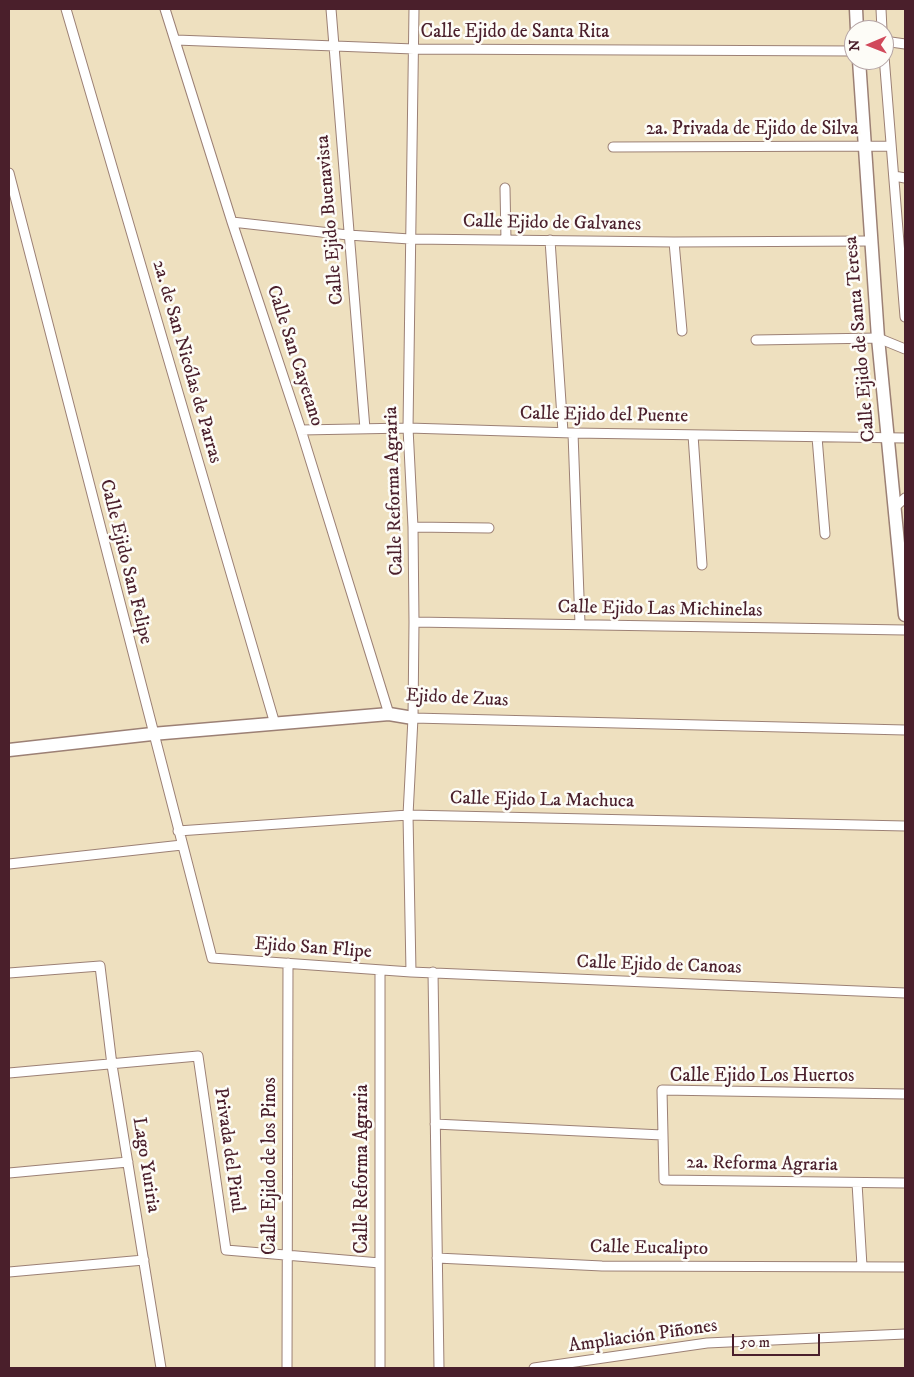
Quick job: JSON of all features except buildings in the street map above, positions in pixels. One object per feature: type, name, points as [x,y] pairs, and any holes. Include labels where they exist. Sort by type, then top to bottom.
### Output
[{"type":"street","name":"2a. de San Nicólas de Parras","points":[[66,9],[275,724]]},
{"type":"street","name":"Calle San Cayetano","points":[[166,9],[232,222],[301,430],[389,714]]},
{"type":"street","name":"Calle Ejido Buenavista","points":[[330,9],[365,429]]},
{"type":"street","name":"Calle Reforma Agraria","points":[[411,972],[408,815],[413,718],[414,622],[413,527],[408,428],[414,9]]},
{"type":"street","name":"Calle Ejido de Santa Rita","points":[[176,40],[414,49],[844,50]]},
{"type":"street","name":"Calle Ejido de Santa Teresa","points":[[860,70],[878,338],[905,615]]},
{"type":"street","points":[[885,70],[905,317]]},
{"type":"street","name":"2a. Privada de Ejido de Silva","points":[[613,147],[891,146]]},
{"type":"street","name":"Calle Ejido San Felipe","points":[[9,172],[152,734],[212,958]]},
{"type":"street","points":[[894,176],[905,178]]},
{"type":"street","points":[[505,188],[506,240]]},
{"type":"street","name":"Calle Ejido de Galvanes","points":[[232,222],[348,235],[410,239],[674,242],[871,240]]},
{"type":"street","points":[[550,240],[562,432]]},
{"type":"street","points":[[674,242],[682,331]]},
{"type":"street","points":[[756,340],[878,338],[905,349]]},
{"type":"street","name":"Calle Ejido del Puente","points":[[301,430],[408,428],[573,433],[905,438]]},
{"type":"street","points":[[573,433],[580,624]]},
{"type":"street","points":[[693,435],[702,565]]},
{"type":"street","points":[[817,437],[825,534]]},
{"type":"street","points":[[894,508],[905,498]]},
{"type":"street","points":[[413,527],[489,528]]},
{"type":"street","name":"Calle Ejido Las Michinelas","points":[[414,622],[905,630]]},
{"type":"street","name":"Ejido de Zuas","points":[[9,750],[152,734],[389,714],[413,718],[905,730]]},
{"type":"street","name":"Calle Ejido La Machuca","points":[[178,831],[408,815],[905,826]]},
{"type":"street","points":[[9,864],[182,845]]},
{"type":"street","name":"Ejido San Flipe","points":[[212,958],[411,972]]},
{"type":"street","name":"Calle Ejido de los Pinos","points":[[287,1368],[288,963]]},
{"type":"street","name":"Lago Yuriria","points":[[9,973],[100,966],[112,1065],[161,1368]]},
{"type":"street","name":"Calle Reforma Agraria","points":[[380,970],[380,1368]]},
{"type":"street","name":"Calle Ejido de Canoas","points":[[411,972],[905,992]]},
{"type":"street","points":[[433,972],[439,1368]]},
{"type":"street","name":"Privada del Pirul","points":[[112,1065],[198,1056],[226,1250],[287,1255]]},
{"type":"street","points":[[9,1073],[112,1065]]},
{"type":"street","name":"Calle Ejido Los Huertos","points":[[662,1135],[662,1090],[905,1094]]},
{"type":"street","points":[[435,1124],[662,1135]]},
{"type":"street","name":"2a. Reforma Agraria","points":[[662,1135],[664,1180],[905,1183]]},
{"type":"street","points":[[9,1173],[128,1162]]},
{"type":"street","points":[[857,1183],[862,1266]]},
{"type":"street","points":[[287,1255],[380,1263]]},
{"type":"street","name":"Calle Eucalipto","points":[[437,1258],[602,1266],[905,1267]]},
{"type":"street","points":[[9,1272],[144,1260]]},
{"type":"street","name":"Ampliación Piñones","points":[[534,1368],[707,1343],[905,1334]]}]
